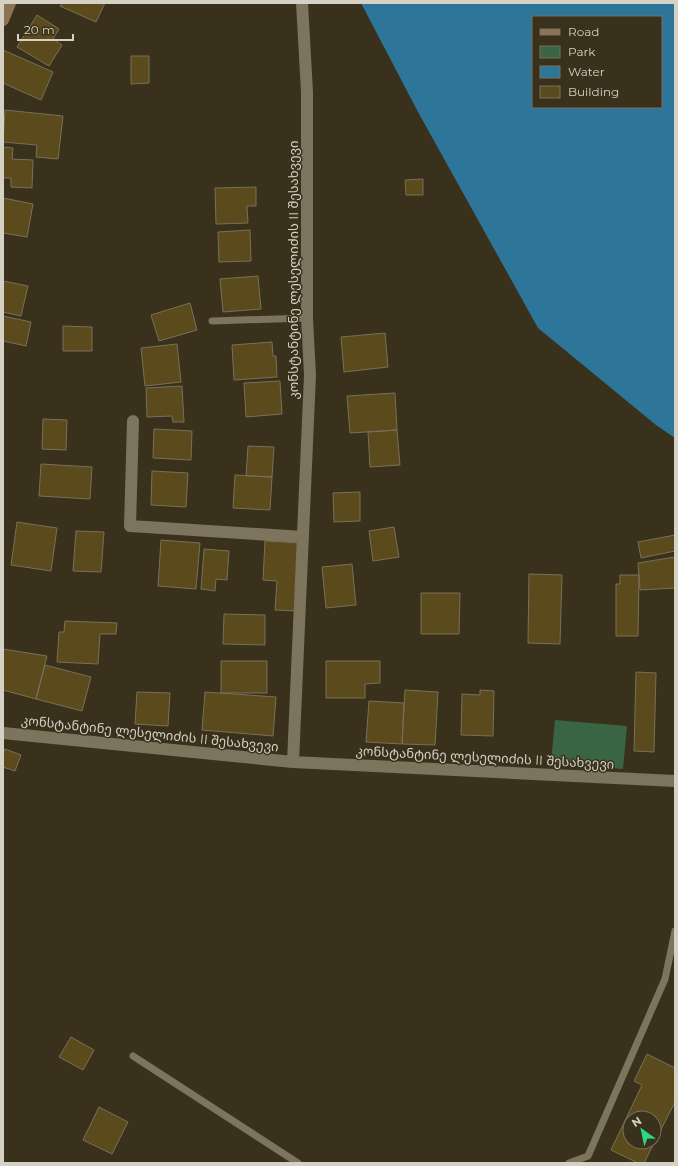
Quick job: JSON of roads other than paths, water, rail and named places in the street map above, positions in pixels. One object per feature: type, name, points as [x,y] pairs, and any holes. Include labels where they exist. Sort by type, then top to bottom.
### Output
[{"type":"main road","points":[[3,20],[10,3]]},
{"type":"street","name":"კონსტანტინე ლესელიძის II შესახვევი","points":[[293,762],[310,375],[307,318],[307,92],[302,3]]},
{"type":"street","points":[[133,421],[130,526],[303,537]]},
{"type":"street","name":"კონსტანტინე ლესელიძის II შესახვევი","points":[[3,733],[293,762],[675,781]]},
{"type":"lane","points":[[212,320],[307,318]]},
{"type":"lane","points":[[569,1163],[588,1156],[665,979],[675,931]]},
{"type":"lane","points":[[133,1056],[298,1163]]},
{"type":"water","points":[[361,3],[675,3],[675,438],[656,425],[538,328],[418,112]]}]
